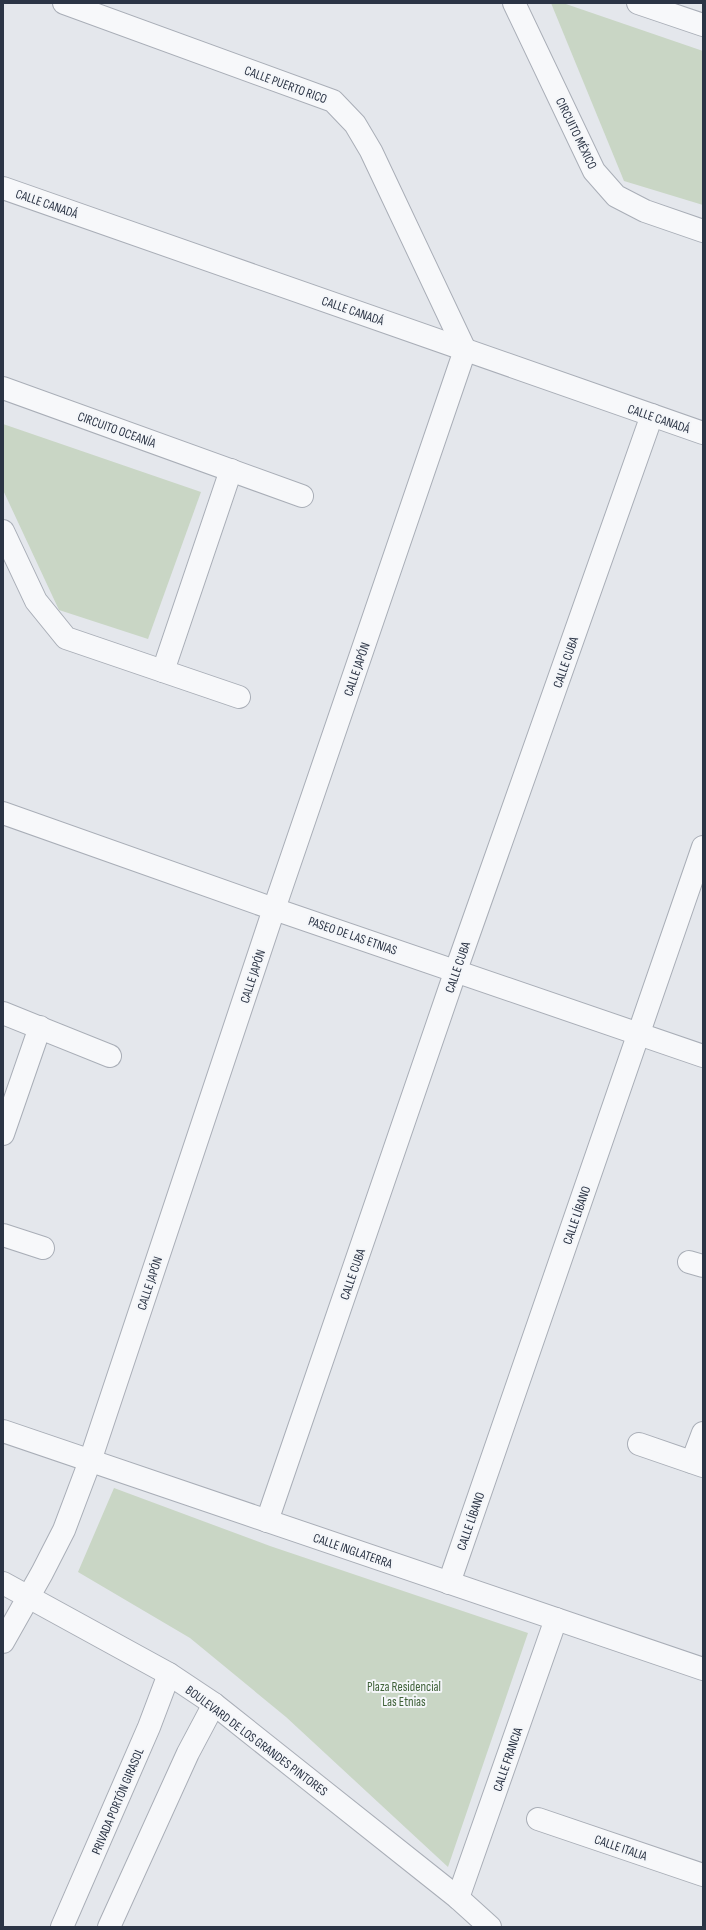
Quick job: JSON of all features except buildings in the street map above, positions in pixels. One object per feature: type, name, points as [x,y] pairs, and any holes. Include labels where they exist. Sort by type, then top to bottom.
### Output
[{"type":"street","name":"CALLE PUERTO RICO","points":[[64,3],[333,101],[355,124],[371,151],[465,350]]},
{"type":"street","name":"CIRCUITO MÉXICO","points":[[514,3],[594,171],[616,196],[645,211],[703,231]]},
{"type":"street","points":[[638,3],[703,25]]},
{"type":"street","name":"CALLE CANADÁ","points":[[3,188],[703,433]]},
{"type":"street","name":"CALLE JAPÓN","points":[[3,1642],[29,1597],[64,1530],[90,1461],[274,909],[465,350]]},
{"type":"street","name":"CIRCUITO OCEANÍA","points":[[3,388],[302,496]]},
{"type":"street","name":"CALLE CUBA","points":[[267,1521],[456,970],[652,415]]},
{"type":"street","points":[[163,671],[231,470]]},
{"type":"street","points":[[3,531],[36,601],[66,638],[239,697]]},
{"type":"street","name":"PASEO DE LAS ETNIAS","points":[[3,813],[274,909],[456,970],[703,1056]]},
{"type":"street","name":"CALLE LÍBANO","points":[[449,1583],[703,847]]},
{"type":"street","points":[[3,1013],[110,1056]]},
{"type":"street","points":[[3,1134],[40,1027]]},
{"type":"street","points":[[3,1234],[43,1248]]},
{"type":"street","name":"CALLE INGLATERRA","points":[[3,1431],[703,1669]]},
{"type":"street","points":[[639,1444],[698,1464],[703,1433]]},
{"type":"street","name":"BOULEVARD DE LOS GRANDES PINTORES","points":[[3,1583],[169,1674],[214,1704],[458,1898],[490,1927]]},
{"type":"street","name":"CALLE FRANCIA","points":[[458,1898],[556,1619]]},
{"type":"street","name":"PRIVADA PORTÓN GIRASOL","points":[[62,1927],[149,1727],[169,1674]]},
{"type":"street","points":[[109,1927],[188,1753],[214,1704]]},
{"type":"street","name":"CALLE ITALIA","points":[[538,1819],[703,1875]]},
{"type":"green space","points":[[551,3],[563,3],[703,51],[703,205],[624,181]]},
{"type":"green space","points":[[3,424],[201,492],[148,639],[59,610],[3,490]]},
{"type":"green space","name":"Plaza Residencial Las Etnias","points":[[114,1488],[270,1546],[528,1633],[448,1867],[286,1717],[190,1638],[78,1572]]}]
